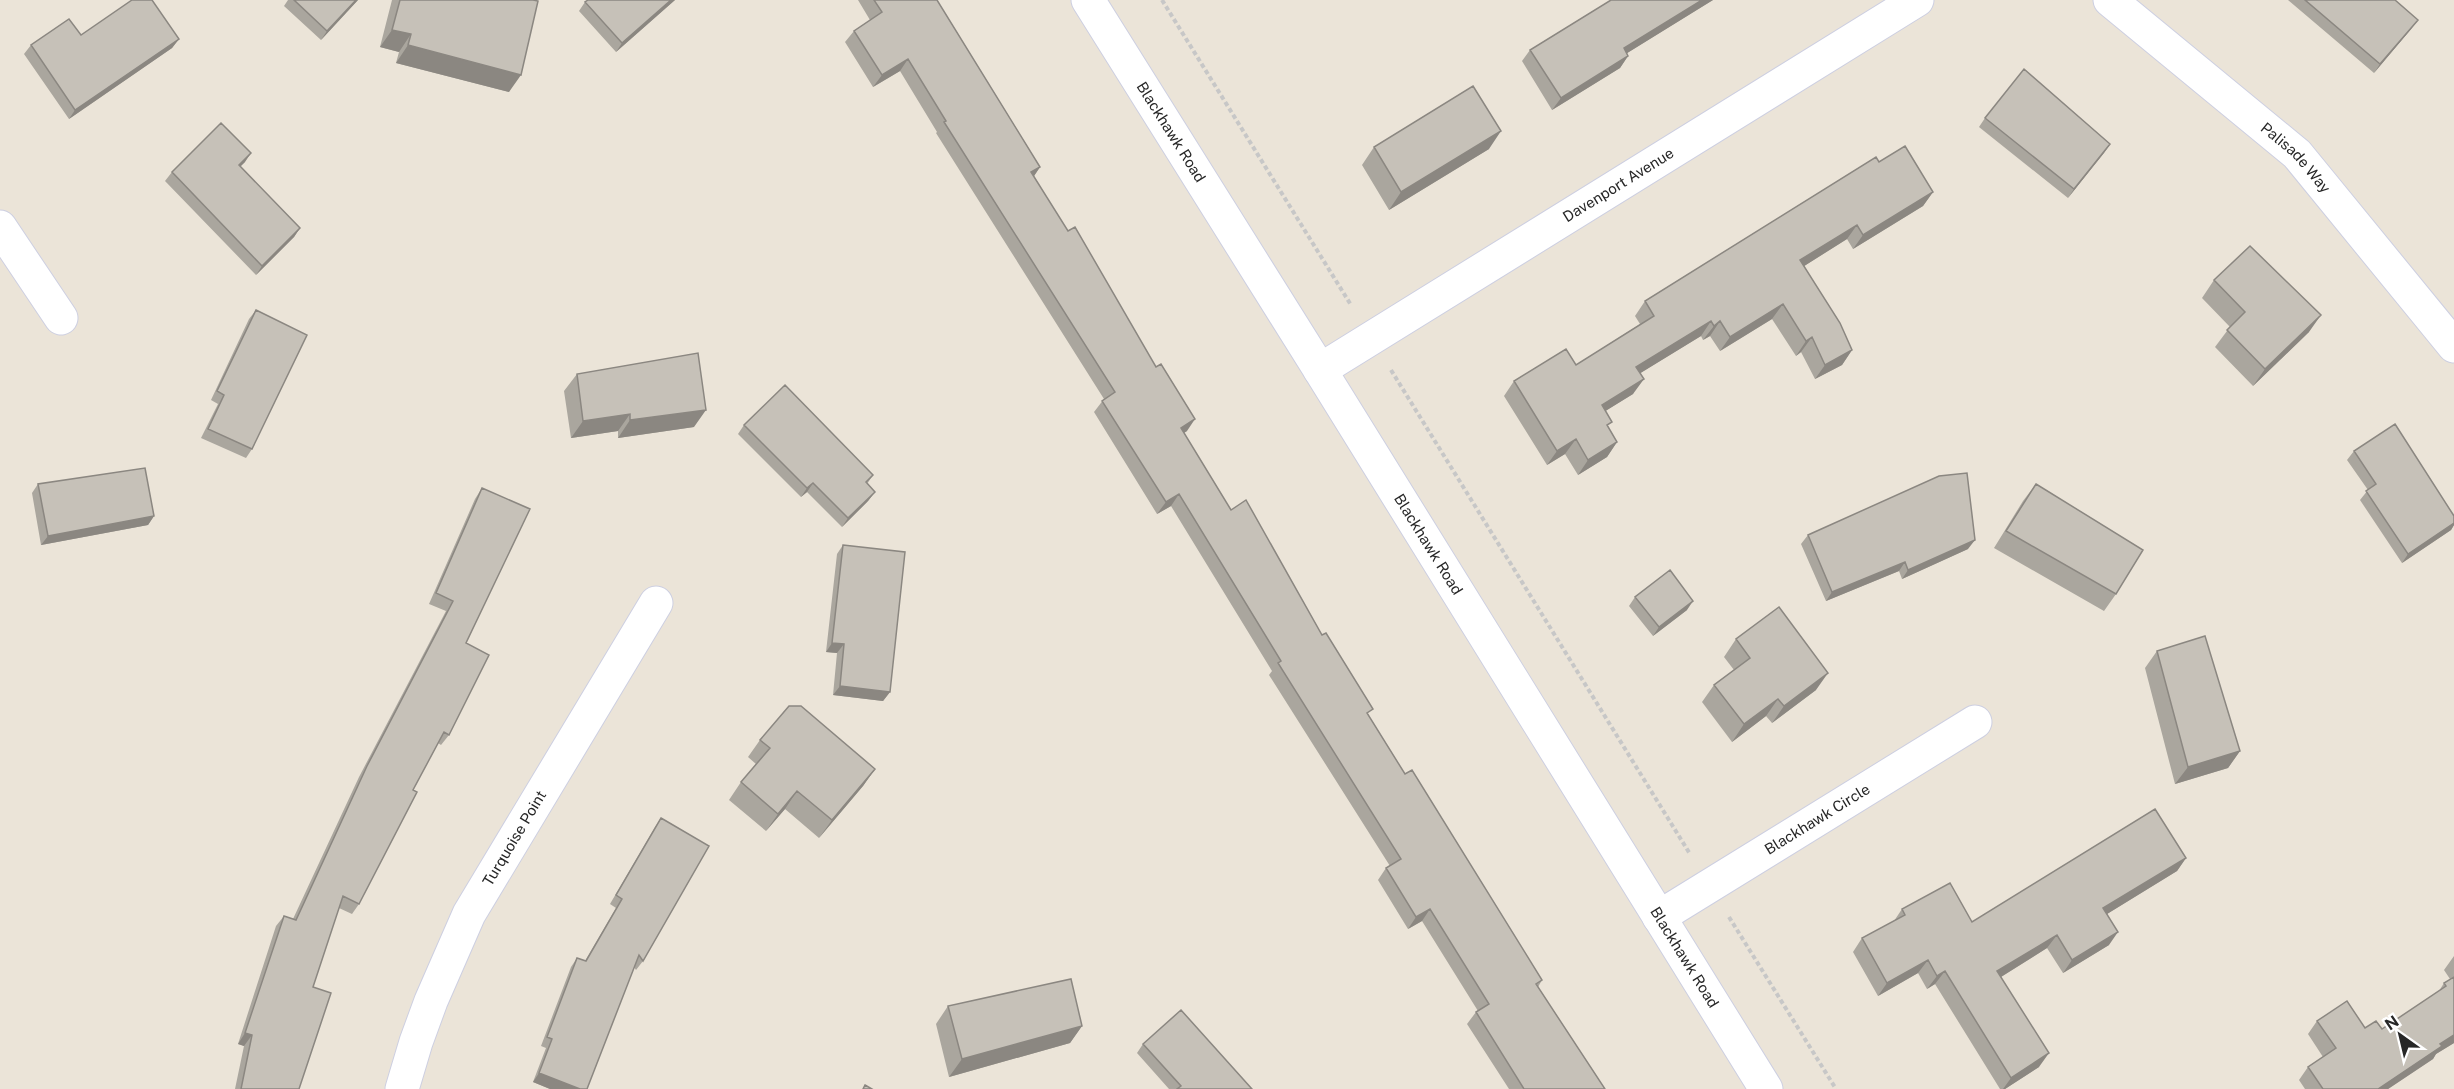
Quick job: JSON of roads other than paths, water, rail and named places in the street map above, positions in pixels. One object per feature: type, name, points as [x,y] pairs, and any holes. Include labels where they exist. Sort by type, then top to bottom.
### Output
[{"type":"street","name":"Blackhawk Road","points":[[1088,0],[1766,1089]]},
{"type":"street","name":"Davenport Avenue","points":[[1320,370],[1917,0]]},
{"type":"street","name":"Palisade Way","points":[[2109,0],[2297,154],[2454,346]]},
{"type":"street","points":[[0,227],[61,318]]},
{"type":"street","name":"Turquoise Point","points":[[402,1089],[431,1001],[469,914],[656,603]]},
{"type":"street","name":"Blackhawk Circle","points":[[1659,917],[1975,722]]}]
